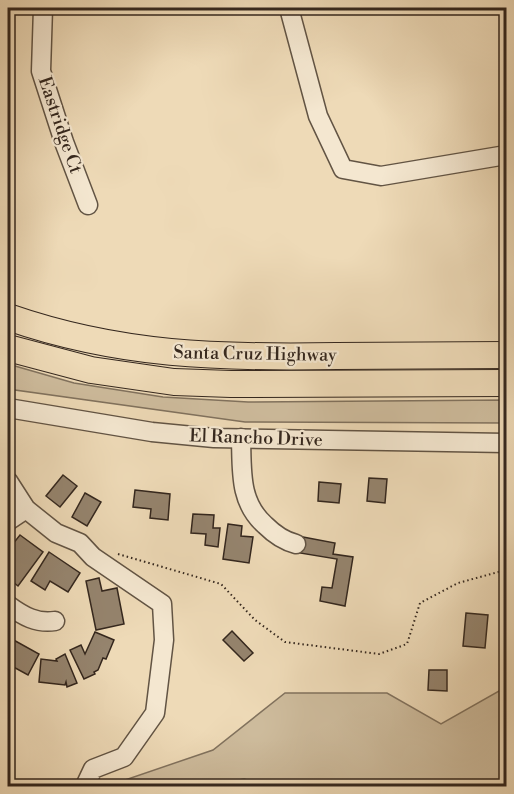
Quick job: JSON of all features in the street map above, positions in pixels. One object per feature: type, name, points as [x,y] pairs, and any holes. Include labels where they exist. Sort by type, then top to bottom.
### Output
[{"type":"highway","name":"Santa Cruz Highway","points":[[11,317],[103,343],[191,355],[279,357],[507,355]]},
{"type":"highway","name":"Santa Cruz Highway","points":[[8,348],[91,370],[183,382],[231,384],[507,383]]},
{"type":"street","name":"Eastridge Ct","points":[[43,8],[41,71],[88,205]]},
{"type":"street","points":[[289,8],[318,116],[343,169],[381,176],[507,155]]},
{"type":"street","name":"El Rancho Drive","points":[[8,408],[152,432],[241,438],[507,443]]},
{"type":"street","points":[[241,438],[246,501],[255,516],[271,531],[286,541],[296,544]]},
{"type":"street","points":[[8,481],[27,509],[56,532],[80,543],[93,557],[162,604],[164,640],[155,713],[124,757],[93,769],[85,786]]},
{"type":"street","points":[[8,521],[27,509]]},
{"type":"street","points":[[8,605],[42,623],[56,621]]},
{"type":"path","points":[[113,553],[221,584],[255,620],[285,642],[379,654],[407,644],[420,603],[458,583],[501,571],[507,566]]},
{"type":"shaded area","points":[[8,364],[74,383],[163,397],[248,402],[506,400],[506,423],[245,422],[8,389]]},
{"type":"shaded area","points":[[506,687],[506,786],[272,786],[244,779],[205,786],[122,786],[122,781],[213,750],[285,693],[387,693],[441,724]]},
{"type":"building","points":[[63,475],[77,486],[60,507],[46,496]]},
{"type":"building","points":[[369,478],[387,479],[385,503],[367,501]]},
{"type":"building","points":[[319,482],[341,484],[339,503],[318,501]]},
{"type":"building","points":[[135,490],[170,494],[168,520],[150,518],[151,509],[133,507]]},
{"type":"building","points":[[85,493],[101,502],[87,526],[72,517]]},
{"type":"building","points":[[193,514],[214,515],[213,528],[220,528],[218,547],[205,545],[206,534],[191,533]]},
{"type":"building","points":[[228,524],[242,526],[241,536],[253,537],[249,563],[223,559]]},
{"type":"building","points":[[20,535],[43,552],[18,586],[8,578],[8,550]]},
{"type":"building","points":[[303,537],[335,543],[333,554],[353,557],[345,606],[320,601],[322,587],[332,588],[337,559],[300,553]]},
{"type":"building","points":[[49,552],[80,573],[68,592],[50,581],[45,590],[31,581]]},
{"type":"building","points":[[99,578],[102,591],[117,588],[124,624],[96,630],[86,581]]},
{"type":"building","points":[[466,613],[488,615],[485,648],[463,646]]},
{"type":"building","points":[[232,631],[253,653],[244,661],[223,640]]},
{"type":"building","points":[[95,632],[114,640],[106,659],[103,658],[95,674],[84,679],[70,650],[81,645],[85,654]]},
{"type":"building","points":[[10,638],[39,654],[28,675],[8,664]]},
{"type":"building","points":[[65,654],[77,683],[67,687],[66,682],[65,685],[39,682],[41,659],[57,661],[56,659]]},
{"type":"building","points":[[429,670],[447,670],[447,691],[428,690]]}]
